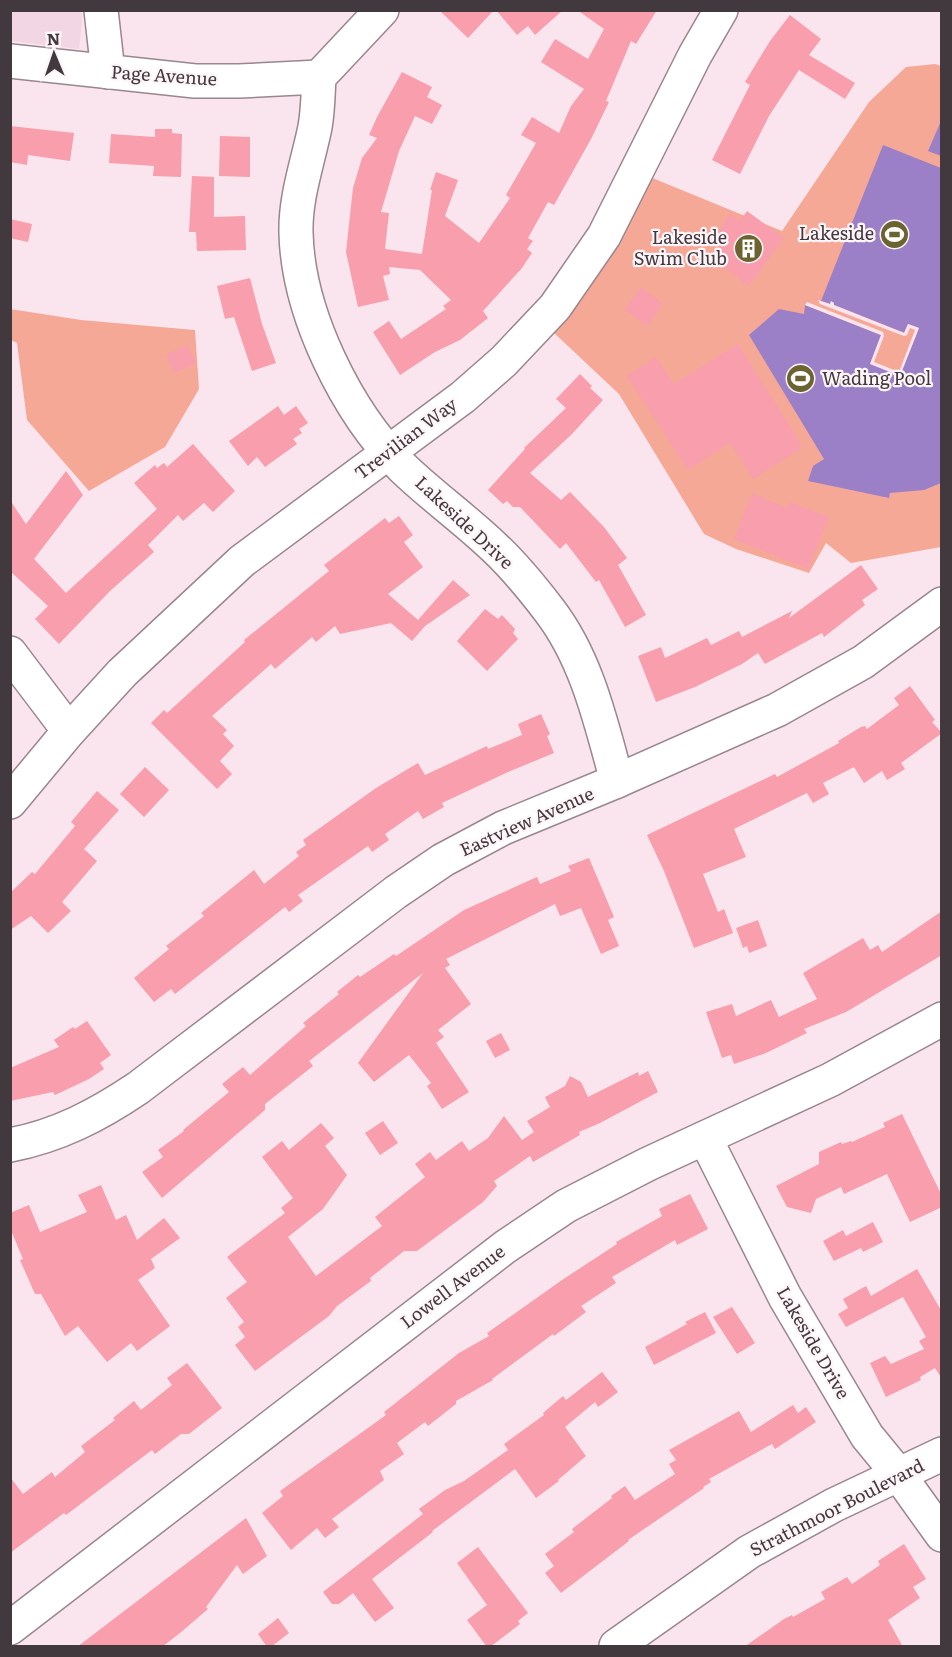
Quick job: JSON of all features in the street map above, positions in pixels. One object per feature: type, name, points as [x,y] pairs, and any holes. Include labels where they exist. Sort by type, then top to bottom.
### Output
[{"type":"street","points":[[100,10],[108,72]]},
{"type":"street","points":[[319,77],[382,10]]},
{"type":"street","name":"Trevilian Way","points":[[10,802],[69,731],[122,673],[242,561],[463,397],[504,361],[555,307],[604,236],[695,55],[722,10]]},
{"type":"street","name":"Page Avenue","points":[[10,61],[195,81],[319,77]]},
{"type":"street","name":"Lakeside Drive","points":[[319,77],[316,125],[300,188],[296,233],[308,307],[321,342],[376,438],[404,468],[497,550],[550,611],[573,647],[595,703],[617,782]]},
{"type":"street","name":"Eastview Avenue","points":[[10,1145],[68,1129],[106,1109],[138,1088],[396,892],[443,861],[503,828],[617,782],[786,705],[863,662],[942,604]]},
{"type":"street","points":[[10,653],[69,731]]},
{"type":"street","name":"Lowell Avenue","points":[[10,1628],[505,1247],[566,1206],[830,1080],[942,1019]]},
{"type":"street","name":"Lakeside Drive","points":[[705,1138],[785,1297],[867,1436],[899,1475],[942,1535]]},
{"type":"street","name":"Strathmoor Boulevard","points":[[616,1647],[749,1552],[834,1505],[942,1454]]},
{"type":"shaded area","points":[[11,10],[81,11],[79,49],[11,41]]},
{"type":"shaded area","points":[[935,64],[941,66],[941,547],[851,563],[826,543],[809,573],[736,549],[704,534],[619,394],[553,332],[650,177],[782,231],[869,102],[906,67]]},
{"type":"shaded area","points":[[942,121],[941,156],[928,151]]},
{"type":"shaded area","name":"Lakeside","points":[[883,145],[941,168],[941,483],[924,490],[890,493],[889,498],[808,481],[813,466],[824,459],[749,335],[779,309],[804,314],[805,305],[881,335],[870,364],[900,375],[919,328],[908,324],[905,333],[834,305],[832,302],[830,304],[821,301]]},
{"type":"shaded area","points":[[10,309],[81,320],[195,330],[199,389],[165,447],[89,491],[27,420],[17,343],[11,340]]},
{"type":"pier","points":[[818,300],[830,304],[831,301],[834,305],[904,333],[908,324],[919,328],[900,376],[870,364],[881,335],[805,305],[807,302],[883,332],[884,336],[874,362],[899,372],[915,330],[910,328],[904,336],[820,304]]},
{"type":"building","points":[[439,10],[494,10],[468,38]]},
{"type":"building","points":[[496,10],[563,10],[535,35],[528,26],[517,35]]},
{"type":"building","points":[[577,10],[657,10],[636,44],[631,41],[606,101],[609,102],[591,139],[554,205],[548,202],[528,238],[533,241],[527,249],[532,253],[522,268],[483,311],[488,318],[460,340],[435,352],[400,375],[373,332],[389,321],[401,339],[446,309],[443,306],[451,300],[420,270],[389,267],[390,274],[383,276],[389,300],[358,307],[346,252],[353,188],[362,158],[377,138],[369,135],[377,117],[402,72],[432,87],[427,97],[442,105],[432,124],[415,116],[399,151],[381,212],[389,213],[385,249],[422,254],[432,190],[430,190],[436,172],[458,180],[445,216],[479,243],[510,198],[506,195],[536,143],[521,135],[532,117],[559,133],[571,106],[584,89],[541,62],[555,39],[588,59],[604,29]]},
{"type":"building","points":[[790,15],[821,39],[809,55],[855,83],[845,99],[799,70],[769,116],[740,174],[712,160],[750,85],[745,82],[770,41]]},
{"type":"building","points":[[10,126],[74,133],[70,161],[28,155],[27,165],[10,162]]},
{"type":"building","points":[[155,129],[172,129],[172,133],[182,134],[181,177],[153,176],[154,166],[109,163],[111,134],[155,137]]},
{"type":"building","points":[[220,136],[250,137],[250,177],[219,176]]},
{"type":"building","points":[[192,176],[214,177],[214,217],[245,216],[246,250],[197,251],[196,232],[189,232]]},
{"type":"building","name":"Lakeside Swim Club","points":[[747,211],[784,238],[749,286],[712,259],[722,245],[712,240],[730,214],[740,221]]},
{"type":"building","points":[[10,219],[32,224],[28,242],[10,238]]},
{"type":"building","points":[[250,278],[262,324],[276,363],[252,371],[234,317],[225,319],[217,286]]},
{"type":"building","points":[[641,287],[663,304],[647,326],[625,310]]},
{"type":"building","points":[[738,344],[800,442],[800,449],[753,479],[730,443],[688,470],[627,376],[656,357],[674,384]]},
{"type":"building","points":[[187,345],[196,363],[174,373],[166,355]]},
{"type":"building","points":[[580,374],[603,400],[572,434],[530,473],[561,500],[570,492],[604,527],[627,558],[618,565],[646,615],[625,627],[599,580],[596,582],[566,543],[560,549],[520,507],[513,507],[507,501],[503,504],[488,490],[524,448],[566,408],[556,399]]},
{"type":"building","points":[[278,406],[284,415],[296,406],[308,423],[299,429],[302,433],[293,439],[297,444],[265,467],[257,457],[248,466],[229,441]]},
{"type":"building","points":[[193,444],[235,491],[213,512],[204,503],[183,521],[178,515],[148,545],[154,552],[110,591],[59,644],[35,619],[48,606],[10,571],[10,500],[26,524],[66,471],[83,495],[34,559],[66,593],[157,509],[134,483],[155,465],[157,468],[164,463],[167,467]]},
{"type":"building","points":[[752,493],[787,508],[790,502],[829,517],[808,569],[734,539]]},
{"type":"building","points":[[399,516],[413,535],[404,542],[423,567],[388,594],[418,620],[453,580],[470,595],[425,626],[412,641],[391,623],[340,634],[335,626],[316,642],[312,637],[275,669],[271,664],[212,716],[227,730],[223,734],[234,746],[220,761],[232,774],[217,789],[151,723],[164,710],[167,713],[245,642],[244,640],[329,571],[324,565],[385,518],[389,523]]},
{"type":"building","points":[[861,565],[878,589],[862,600],[865,605],[824,637],[822,633],[765,664],[758,653],[742,664],[695,687],[656,702],[638,656],[661,647],[665,658],[707,638],[711,645],[739,631],[742,637],[792,611],[789,618]]},
{"type":"building","points":[[485,609],[498,619],[502,615],[515,629],[513,633],[518,639],[487,671],[457,641]]},
{"type":"building","points":[[910,686],[935,720],[932,722],[942,733],[901,763],[905,769],[887,780],[882,771],[864,783],[854,767],[823,783],[829,794],[813,803],[807,793],[734,829],[746,857],[703,874],[718,912],[724,909],[733,933],[694,948],[664,871],[647,835],[775,774],[777,777],[839,743],[838,741],[861,727],[865,726],[867,729],[899,705],[894,698]]},
{"type":"building","points":[[541,714],[550,734],[547,736],[554,753],[442,803],[444,807],[423,819],[418,811],[385,834],[389,840],[372,852],[368,846],[298,895],[303,901],[289,912],[285,907],[175,994],[171,989],[154,1002],[134,978],[169,949],[166,946],[204,916],[201,913],[254,870],[264,884],[299,856],[296,852],[306,845],[303,840],[376,788],[418,763],[425,775],[487,746],[488,749],[522,735],[518,724]]},
{"type":"building","points":[[145,767],[169,790],[144,817],[120,794]]},
{"type":"building","points":[[97,791],[119,810],[84,849],[97,861],[62,902],[71,911],[48,933],[31,916],[10,930],[10,893],[32,872],[35,874],[75,826],[71,822]]},
{"type":"building","points":[[589,858],[614,917],[608,920],[619,946],[601,954],[581,908],[560,916],[555,904],[446,959],[450,965],[445,968],[471,1004],[438,1030],[444,1037],[436,1043],[469,1092],[442,1109],[427,1086],[431,1083],[409,1055],[374,1082],[358,1063],[423,973],[309,1061],[313,1066],[265,1104],[265,1110],[162,1198],[142,1172],[163,1157],[158,1150],[229,1092],[222,1084],[243,1067],[250,1075],[306,1026],[303,1023],[339,994],[337,992],[358,975],[360,977],[394,954],[396,956],[464,910],[537,877],[540,884],[571,871],[568,866]]},
{"type":"building","points":[[942,911],[942,955],[846,1012],[804,1029],[807,1033],[766,1053],[734,1064],[731,1055],[722,1058],[706,1012],[732,1004],[736,1016],[771,1000],[779,1017],[817,999],[803,973],[863,938],[870,950],[878,945],[882,952]]},
{"type":"building","points":[[758,920],[767,946],[749,953],[747,946],[743,948],[736,928]]},
{"type":"building","points":[[87,1021],[111,1055],[100,1063],[104,1069],[89,1079],[55,1095],[53,1092],[10,1101],[10,1068],[59,1047],[54,1040]]},
{"type":"building","points":[[501,1033],[510,1050],[495,1058],[486,1041]]},
{"type":"building","points":[[648,1071],[658,1092],[579,1132],[580,1135],[533,1162],[530,1156],[494,1181],[497,1186],[483,1202],[417,1251],[404,1251],[370,1278],[371,1281],[337,1306],[329,1316],[255,1371],[235,1345],[245,1337],[238,1327],[244,1322],[226,1298],[247,1282],[227,1257],[285,1213],[281,1208],[293,1198],[262,1157],[282,1141],[289,1150],[321,1123],[334,1138],[325,1146],[347,1175],[323,1209],[288,1237],[316,1276],[382,1226],[375,1217],[425,1177],[415,1164],[430,1152],[436,1160],[462,1141],[469,1151],[488,1138],[504,1116],[522,1140],[534,1132],[527,1121],[550,1107],[545,1097],[565,1086],[570,1076],[581,1082],[588,1097],[638,1072],[639,1076]]},
{"type":"building","points":[[902,1114],[942,1196],[942,1207],[910,1222],[887,1174],[844,1194],[841,1187],[816,1199],[811,1213],[787,1207],[776,1186],[819,1164],[819,1152],[841,1142],[842,1144],[852,1142],[885,1127],[883,1123]]},
{"type":"building","points":[[383,1121],[398,1143],[380,1155],[365,1133]]},
{"type":"building","points":[[101,1185],[116,1220],[126,1215],[137,1240],[164,1218],[180,1238],[151,1259],[155,1268],[138,1280],[170,1326],[137,1351],[131,1343],[107,1362],[78,1326],[65,1336],[41,1294],[35,1294],[20,1260],[23,1259],[10,1228],[10,1213],[29,1205],[40,1232],[87,1212],[78,1195]]},
{"type":"building","points":[[690,1194],[708,1229],[677,1245],[675,1240],[612,1277],[616,1283],[581,1306],[586,1312],[493,1380],[456,1401],[456,1404],[428,1426],[425,1422],[397,1443],[404,1454],[380,1471],[384,1480],[332,1519],[339,1527],[325,1538],[317,1528],[291,1550],[262,1513],[283,1496],[280,1491],[386,1415],[384,1412],[459,1353],[489,1336],[487,1333],[617,1244],[616,1242],[662,1216],[659,1209]]},
{"type":"building","points":[[873,1222],[883,1242],[863,1252],[861,1248],[834,1261],[823,1241],[843,1230],[846,1236]]},
{"type":"building","points":[[917,1269],[942,1312],[942,1379],[935,1368],[920,1377],[921,1380],[886,1397],[870,1363],[885,1356],[891,1364],[924,1349],[919,1341],[926,1337],[903,1297],[846,1327],[838,1314],[848,1308],[843,1299],[866,1286],[871,1296]]},
{"type":"building","points":[[732,1307],[755,1343],[737,1354],[713,1317]]},
{"type":"building","points":[[705,1312],[716,1333],[654,1365],[645,1347]]},
{"type":"building","points":[[187,1363],[222,1408],[189,1434],[181,1434],[155,1454],[152,1450],[66,1515],[64,1513],[10,1553],[10,1477],[23,1494],[52,1472],[55,1477],[85,1452],[81,1446],[115,1420],[113,1418],[134,1401],[141,1410],[172,1385],[167,1378]]},
{"type":"building","points":[[602,1372],[618,1392],[598,1407],[595,1402],[565,1427],[586,1456],[559,1481],[536,1498],[515,1469],[432,1531],[372,1579],[394,1608],[375,1622],[353,1593],[339,1604],[332,1604],[323,1592],[423,1514],[419,1509],[508,1450],[504,1444],[544,1415],[543,1413],[563,1396],[566,1400]]},
{"type":"building","points":[[793,1405],[798,1413],[806,1407],[816,1422],[775,1449],[772,1444],[709,1479],[711,1482],[704,1488],[628,1540],[561,1593],[545,1573],[554,1566],[545,1554],[574,1532],[572,1529],[612,1498],[611,1496],[625,1486],[635,1500],[675,1474],[669,1464],[676,1460],[669,1450],[739,1411],[751,1432]]},
{"type":"building","points":[[246,1518],[267,1556],[243,1574],[237,1565],[206,1607],[208,1609],[162,1647],[77,1647]]},
{"type":"building","points":[[904,1544],[926,1579],[913,1587],[920,1598],[888,1620],[903,1647],[744,1647],[784,1619],[792,1615],[793,1617],[825,1599],[821,1592],[847,1577],[852,1584],[880,1565],[878,1561]]},
{"type":"building","points":[[478,1547],[528,1613],[518,1621],[520,1624],[490,1647],[487,1647],[467,1620],[487,1605],[457,1563]]},
{"type":"building","points":[[278,1618],[289,1633],[271,1647],[267,1647],[258,1634]]},
{"type":"place","name":"Lakeside","points":[[895,234]]},
{"type":"place","name":"Lakeside Swim Club","points":[[748,248]]},
{"type":"place","name":"Wading Pool","points":[[801,379]]}]
